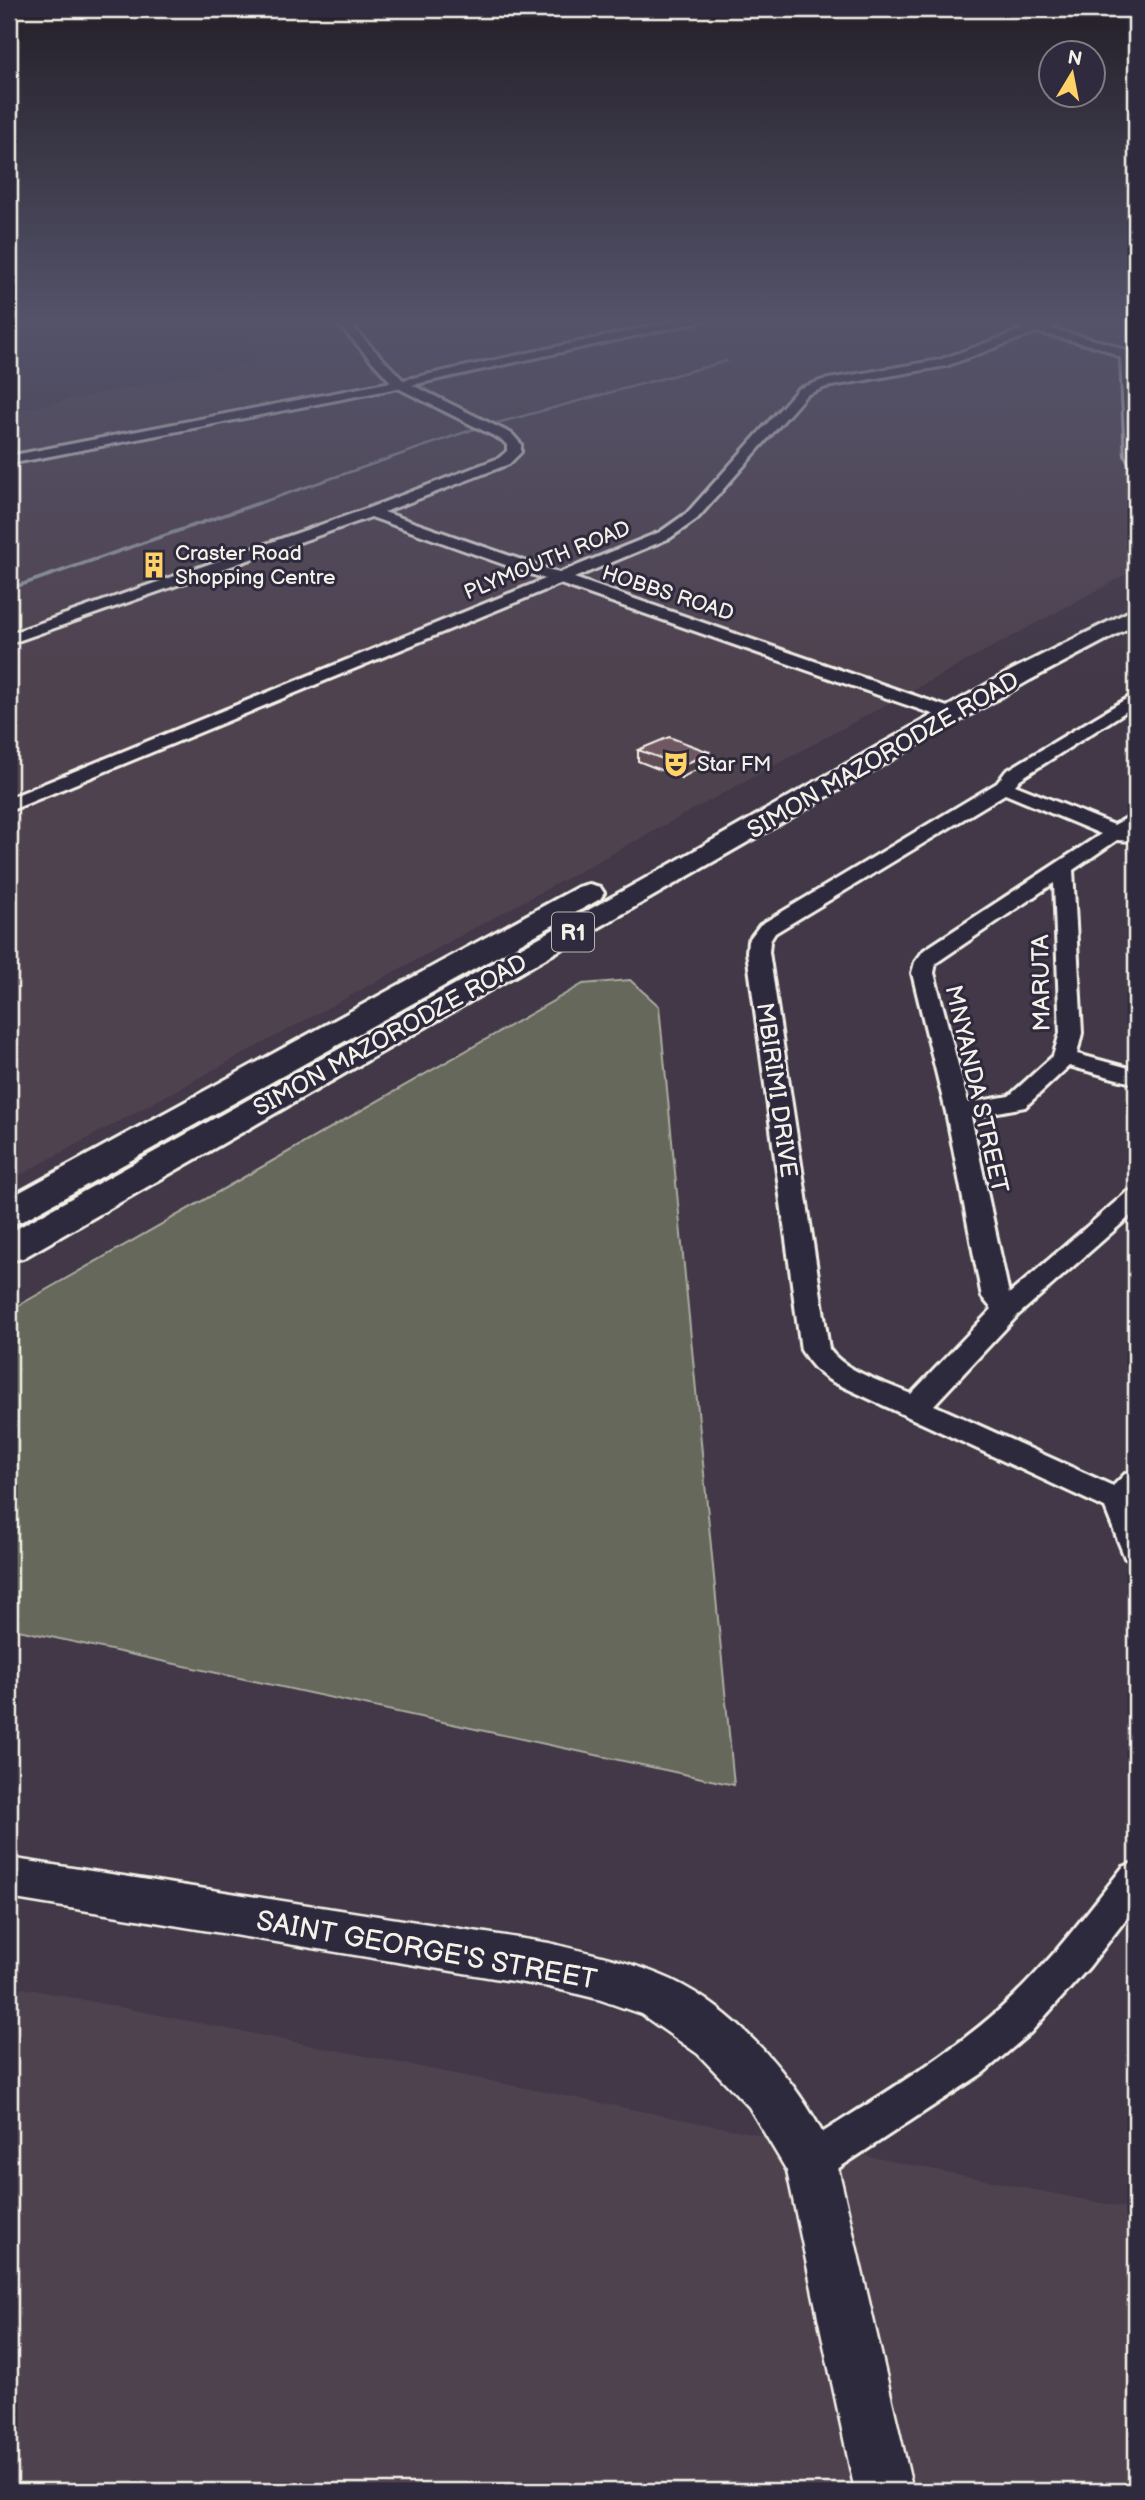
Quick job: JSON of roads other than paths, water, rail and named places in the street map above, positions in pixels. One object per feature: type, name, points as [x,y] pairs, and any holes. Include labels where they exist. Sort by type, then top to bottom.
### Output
[{"type":"highway","name":"SIMON MAZORODZE ROAD","points":[[9,1249],[940,710],[1136,589]]},
{"type":"highway","name":"SIMON MAZORODZE ROAD","points":[[9,1213],[250,1078],[940,710],[1021,675],[1136,615]]},
{"type":"main road","name":"SAINT GEORGE'S STREET","points":[[9,1878],[549,1965],[598,1977],[656,1997],[715,2037],[767,2090],[811,2163],[884,2491]]},
{"type":"street","points":[[9,460],[139,435]]},
{"type":"street","points":[[9,639],[370,512],[504,461],[514,452],[514,444],[502,435]]},
{"type":"street","name":"PLYMOUTH ROAD","points":[[9,805],[678,528],[692,516],[764,435]]},
{"type":"street","points":[[1132,435],[1136,461]]},
{"type":"street","name":"HOBBS ROAD","points":[[370,512],[556,579],[698,624],[940,710]]},
{"type":"street","name":"MBIRIMI DRIVE","points":[[1127,1492],[914,1409],[841,1374],[823,1362],[815,1350],[758,965],[759,941],[767,929],[1004,788],[1013,775],[1136,698]]},
{"type":"street","points":[[1004,788],[1126,837]]},
{"type":"street","name":"MNYANDA STREET","points":[[1008,1309],[996,1297],[958,1112],[923,972],[932,955],[1063,866],[1126,837],[1136,819]]},
{"type":"street","name":"MARUTA","points":[[958,1112],[1017,1102],[1064,1058],[1071,1033],[1063,866]]},
{"type":"street","points":[[1064,1058],[1136,1077]]},
{"type":"street","points":[[914,1409],[1008,1309],[1136,1198]]},
{"type":"street","points":[[1127,1492],[1136,1550]]},
{"type":"street","points":[[811,2163],[969,2060],[1016,2020],[1076,1955],[1136,1878]]},
{"type":"waterway","points":[[254,505],[458,435]]},
{"type":"waterway","points":[[9,589],[259,503]]},
{"type":"place","name":"Craster Road Shopping Centre","points":[[154,565]]},
{"type":"place","name":"Star FM","points":[[676,764]]}]
